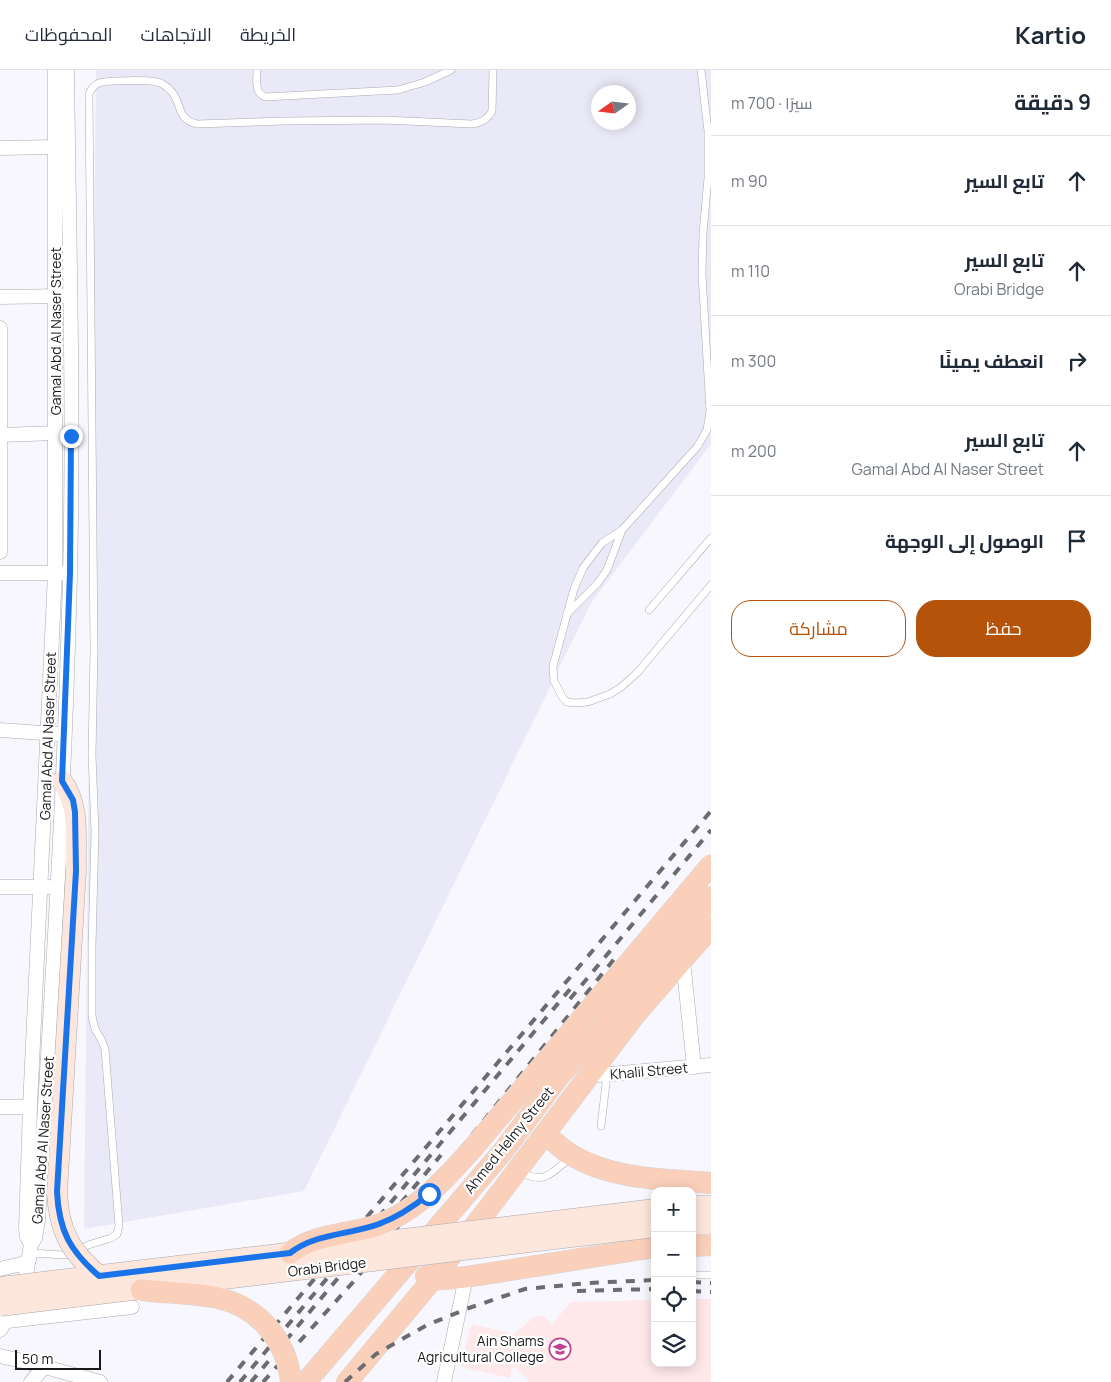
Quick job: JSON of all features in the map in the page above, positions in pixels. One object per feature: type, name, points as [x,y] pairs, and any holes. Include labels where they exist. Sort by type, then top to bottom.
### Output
[{"type":"main road","points":[[62,781],[71,795],[75,812],[76,871],[57,1192],[58,1212],[63,1230],[72,1248],[99,1276]]},
{"type":"main road","points":[[290,1253],[315,1239],[358,1231],[400,1216],[443,1180],[473,1148],[711,865]]},
{"type":"main road","name":"Ahmed Helmy Street","points":[[306,1382],[504,1150],[557,1079],[711,897]]},
{"type":"main road","name":"Ahmed Helmy Street","points":[[347,1382],[432,1280],[546,1134],[598,1076],[634,1016],[711,927]]},
{"type":"main road","points":[[546,1134],[573,1156],[592,1165],[626,1174],[711,1182]]},
{"type":"main road","points":[[696,1206],[711,1206]]},
{"type":"main road","name":"Orabi Bridge","points":[[0,1287],[651,1209]]},
{"type":"main road","points":[[696,1225],[711,1224]]},
{"type":"main road","name":"Orabi Bridge","points":[[2,1319],[651,1228]]},
{"type":"main road","points":[[696,1246],[711,1245]]},
{"type":"main road","points":[[406,1265],[432,1280],[466,1277],[651,1248]]},
{"type":"main road","points":[[136,1299],[217,1298],[238,1304],[256,1315],[271,1330],[283,1348],[290,1368],[291,1382]]},
{"type":"street","name":"Gamal Abd Al Naser Street","points":[[30,1252],[38,1221],[58,887],[70,573],[71,436],[55,148],[54,70]]},
{"type":"street","name":"Gamal Abd Al Naser Street","points":[[30,1252],[26,1228],[30,1107],[56,573],[56,433],[62,296],[67,70]]},
{"type":"street","points":[[0,148],[55,148]]},
{"type":"street","points":[[0,297],[62,296]]},
{"type":"street","points":[[0,328],[0,552]]},
{"type":"street","points":[[0,434],[56,433]]},
{"type":"street","points":[[0,573],[70,573]]},
{"type":"street","points":[[0,730],[64,734]]},
{"type":"street","points":[[0,886],[58,887]]},
{"type":"street","points":[[683,960],[694,1067]]},
{"type":"street","name":"Khalil Street","points":[[598,1076],[711,1065]]},
{"type":"street","points":[[0,1107],[30,1107]]},
{"type":"street","points":[[0,1269],[22,1264],[30,1252]]},
{"type":"street","points":[[2,1319],[17,1302],[25,1282],[30,1252]]},
{"type":"street","points":[[444,1382],[466,1277]]},
{"type":"street","points":[[0,1356],[45,1366],[95,1381]]},
{"type":"street","points":[[31,1382],[45,1366]]},
{"type":"lane","points":[[257,70],[258,92],[266,97],[398,90],[433,79],[451,70]]},
{"type":"lane","points":[[30,1252],[64,1255],[74,1253],[88,1245],[114,1236],[119,1226],[105,1049],[94,1029],[92,1016],[95,832],[92,755],[94,650],[89,94],[93,87],[104,82],[158,82],[171,90],[186,120],[197,124],[384,120],[472,124],[482,122],[492,111],[493,70]]},
{"type":"lane","points":[[701,70],[708,131],[708,178],[703,233],[702,274],[710,411],[707,430],[697,447],[622,530],[602,543],[587,562],[574,589],[553,666],[554,681],[559,693],[567,702],[588,702],[610,694],[629,681],[711,585]]},
{"type":"lane","points":[[567,614],[607,570],[622,530]]},
{"type":"lane","points":[[649,610],[711,538]]},
{"type":"lane","points":[[598,1076],[601,1126]]},
{"type":"lane","points":[[517,1171],[532,1178],[543,1178],[573,1156]]},
{"type":"lane","points":[[696,1275],[711,1274]]},
{"type":"shaded area","points":[[96,70],[711,70],[711,444],[591,603],[304,1191],[84,1229]]},
{"type":"shaded area","name":"Ain Shams Agricultural College","points":[[696,1299],[711,1299],[711,1382],[529,1382],[517,1368],[512,1367],[510,1378],[461,1367],[471,1324],[514,1334],[534,1317],[543,1316],[552,1324],[571,1302],[651,1300],[651,1367],[696,1367]]},
{"type":"railway","points":[[227,1382],[711,811]]},
{"type":"railway","points":[[570,999],[711,830]]},
{"type":"railway","points":[[263,1382],[355,1280],[619,953]]},
{"type":"railway","points":[[240,1382],[571,988]]},
{"type":"railway","points":[[251,1382],[441,1155]]},
{"type":"railway","points":[[345,1382],[376,1354],[427,1325],[525,1289],[588,1283],[651,1280]]},
{"type":"railway","points":[[696,1282],[711,1283]]},
{"type":"railway","points":[[577,1291],[651,1289]]},
{"type":"railway","points":[[696,1291],[711,1292]]},
{"type":"place","name":"Ain Shams Agricultural College","points":[[560,1349]]},
{"type":"route","points":[[71,436],[70,573],[62,781],[69,790],[75,812],[76,871],[57,1192],[58,1212],[63,1230],[72,1248],[99,1276],[290,1253],[315,1239],[358,1231],[400,1216],[429,1194]]}]
